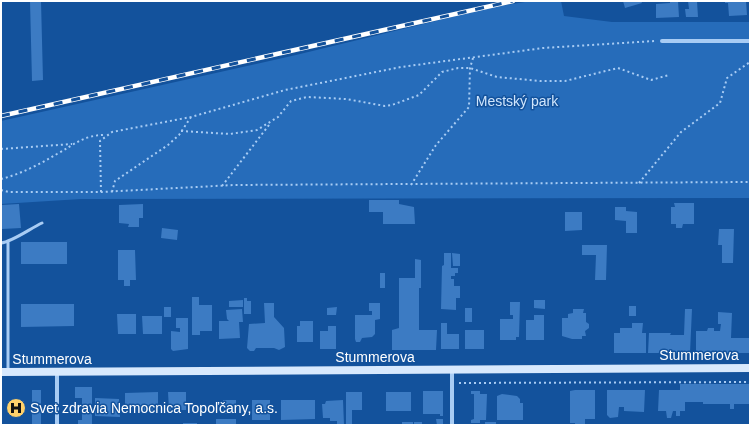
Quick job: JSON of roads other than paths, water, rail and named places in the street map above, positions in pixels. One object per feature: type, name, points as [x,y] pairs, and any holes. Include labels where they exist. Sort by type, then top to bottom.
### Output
[{"type":"street","points":[[662,41],[750,41]]},
{"type":"street","name":"Stummerova","points":[[5,372],[750,368]]},
{"type":"street","points":[[452,370],[452,425]]},
{"type":"street","points":[[56,425],[57,372]]},
{"type":"lane","points":[[1,243],[8,242],[42,223]]},
{"type":"lane","points":[[5,372],[8,242]]},
{"type":"railway","points":[[1,116],[513,1]]},
{"type":"place","name":"Svet zdravia Nemocnica Topoľčany, a.s.","points":[[16,408]]},
{"type":"park label","name":"Mestský park","points":[[517,101]]}]
